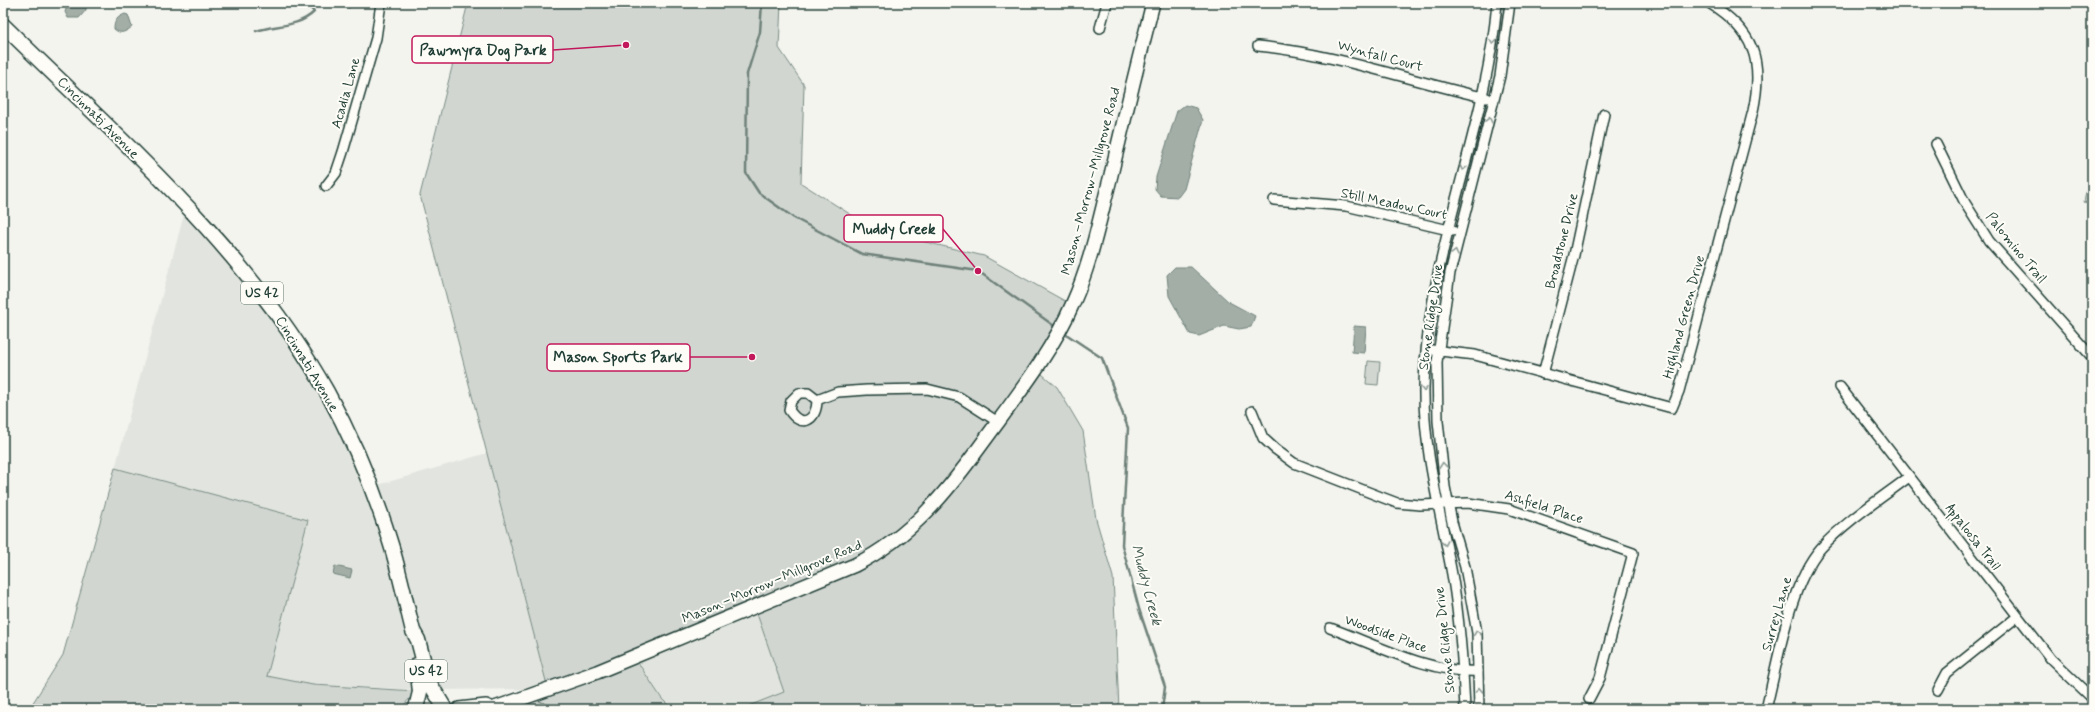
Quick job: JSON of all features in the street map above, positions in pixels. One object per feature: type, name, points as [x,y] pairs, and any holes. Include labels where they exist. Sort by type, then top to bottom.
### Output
[{"type":"main road","name":"Cincinnati Avenue","points":[[3,25],[199,219],[254,283],[281,320],[327,393],[366,474],[392,548],[413,631],[418,640],[429,682],[445,708]]},
{"type":"main road","name":"Cincinnati Avenue","points":[[413,631],[412,642],[420,692],[416,708]]},
{"type":"main road","name":"US 42","points":[[416,708],[432,703],[445,708]]},
{"type":"street","name":"Acadia Lane","points":[[326,186],[336,173],[343,152],[376,38],[382,3]]},
{"type":"street","points":[[1100,28],[1107,3]]},
{"type":"street","name":"Mason–Morrow–Millgrove Road","points":[[459,709],[486,706],[492,709],[597,672],[814,583],[872,556],[894,542],[928,512],[954,481],[998,422],[1050,345],[1072,305],[1091,256],[1154,3]]},
{"type":"street","name":"Stone Ridge Drive","points":[[1465,709],[1462,643],[1453,579],[1438,505],[1425,427],[1424,388],[1434,288],[1482,97],[1493,47],[1497,3]]},
{"type":"street","name":"Stone Ridge Drive","points":[[1479,709],[1477,633],[1465,567],[1448,504],[1438,421],[1438,350],[1446,296],[1460,233],[1505,51],[1510,3]]},
{"type":"street","name":"Highland Green Drive","points":[[1427,350],[1475,355],[1672,408],[1679,392],[1753,111],[1758,83],[1755,57],[1742,29],[1734,20],[1709,3]]},
{"type":"street","name":"Wynfall Court","points":[[1258,46],[1290,49],[1336,58],[1494,100]]},
{"type":"street","name":"Broadstone Drive","points":[[1543,374],[1578,241],[1604,114]]},
{"type":"street","name":"Palomino Trail","points":[[1936,144],[1965,203],[1989,241],[2092,357]]},
{"type":"street","name":"Still Meadow Court","points":[[1274,200],[1346,206],[1460,233]]},
{"type":"street","name":"Appaloosa Trail","points":[[1840,387],[2051,659],[2092,698]]},
{"type":"street","points":[[817,400],[838,392],[927,389],[959,397],[998,422]]},
{"type":"street","name":"Ashfield Place","points":[[1252,411],[1263,438],[1294,463],[1397,503],[1438,505],[1468,503],[1509,509],[1633,553],[1600,678],[1589,699]]},
{"type":"street","name":"Surrey Lane","points":[[1766,709],[1792,605],[1800,581],[1809,564],[1834,535],[1909,477]]},
{"type":"street","points":[[1938,690],[1947,673],[2017,617]]},
{"type":"street","name":"Woodside Place","points":[[1330,628],[1423,662],[1464,672],[1478,672]]},
{"type":"shaded area","points":[[68,3],[86,3],[86,10],[79,18],[68,18],[65,12]]},
{"type":"shaded area","points":[[468,3],[781,3],[779,48],[804,85],[801,183],[875,230],[984,256],[1072,305],[1035,368],[1057,387],[1083,431],[1096,519],[1113,577],[1119,709],[741,709],[784,692],[755,608],[635,658],[662,699],[672,709],[557,709],[538,700],[548,689],[420,195]]},
{"type":"shaded area","points":[[125,14],[128,15],[132,27],[125,31],[119,32],[114,29],[116,20]]},
{"type":"shaded area","points":[[1185,105],[1196,108],[1203,120],[1184,189],[1178,197],[1161,196],[1155,189],[1156,177],[1177,111]]},
{"type":"shaded area","points":[[2092,163],[2092,204],[2084,202]]},
{"type":"shaded area","points":[[186,207],[281,319],[371,487],[487,453],[548,689],[438,690],[420,629],[402,586],[418,690],[313,685],[267,676],[308,520],[115,468]]},
{"type":"shaded area","points":[[1175,267],[1191,267],[1229,302],[1255,316],[1251,327],[1239,329],[1224,326],[1199,336],[1190,334],[1169,296],[1167,275]]},
{"type":"shaded area","points":[[1354,326],[1366,327],[1364,353],[1352,352]]},
{"type":"shaded area","points":[[1368,361],[1380,362],[1378,385],[1366,384]]},
{"type":"shaded area","points":[[115,468],[308,520],[267,676],[313,685],[416,691],[404,705],[403,709],[29,709],[63,655]]},
{"type":"shaded area","points":[[335,566],[352,570],[350,578],[333,574]]},
{"type":"shaded area","points":[[755,608],[784,692],[741,709],[672,709],[662,699],[635,657]]},
{"type":"shaded area","points":[[537,700],[555,709],[506,709]]},
{"type":"waterway","points":[[256,31],[294,23],[308,17],[314,12],[308,5],[317,3]]},
{"type":"waterway","points":[[331,3],[349,7],[353,3]]},
{"type":"waterway","name":"Muddy Creek","points":[[762,3],[760,32],[747,74],[746,173],[759,193],[794,218],[862,254],[978,271],[1057,328]]},
{"type":"waterway","name":"Muddy Creek","points":[[1063,332],[1102,358],[1128,428],[1122,545],[1139,609],[1165,687],[1162,709]]},
{"type":"place","name":"Pawmyra Dog Park","points":[[626,45]]},
{"type":"place","name":"Muddy Creek","points":[[978,271]]},
{"type":"place","name":"Mason Sports Park","points":[[752,357]]}]
